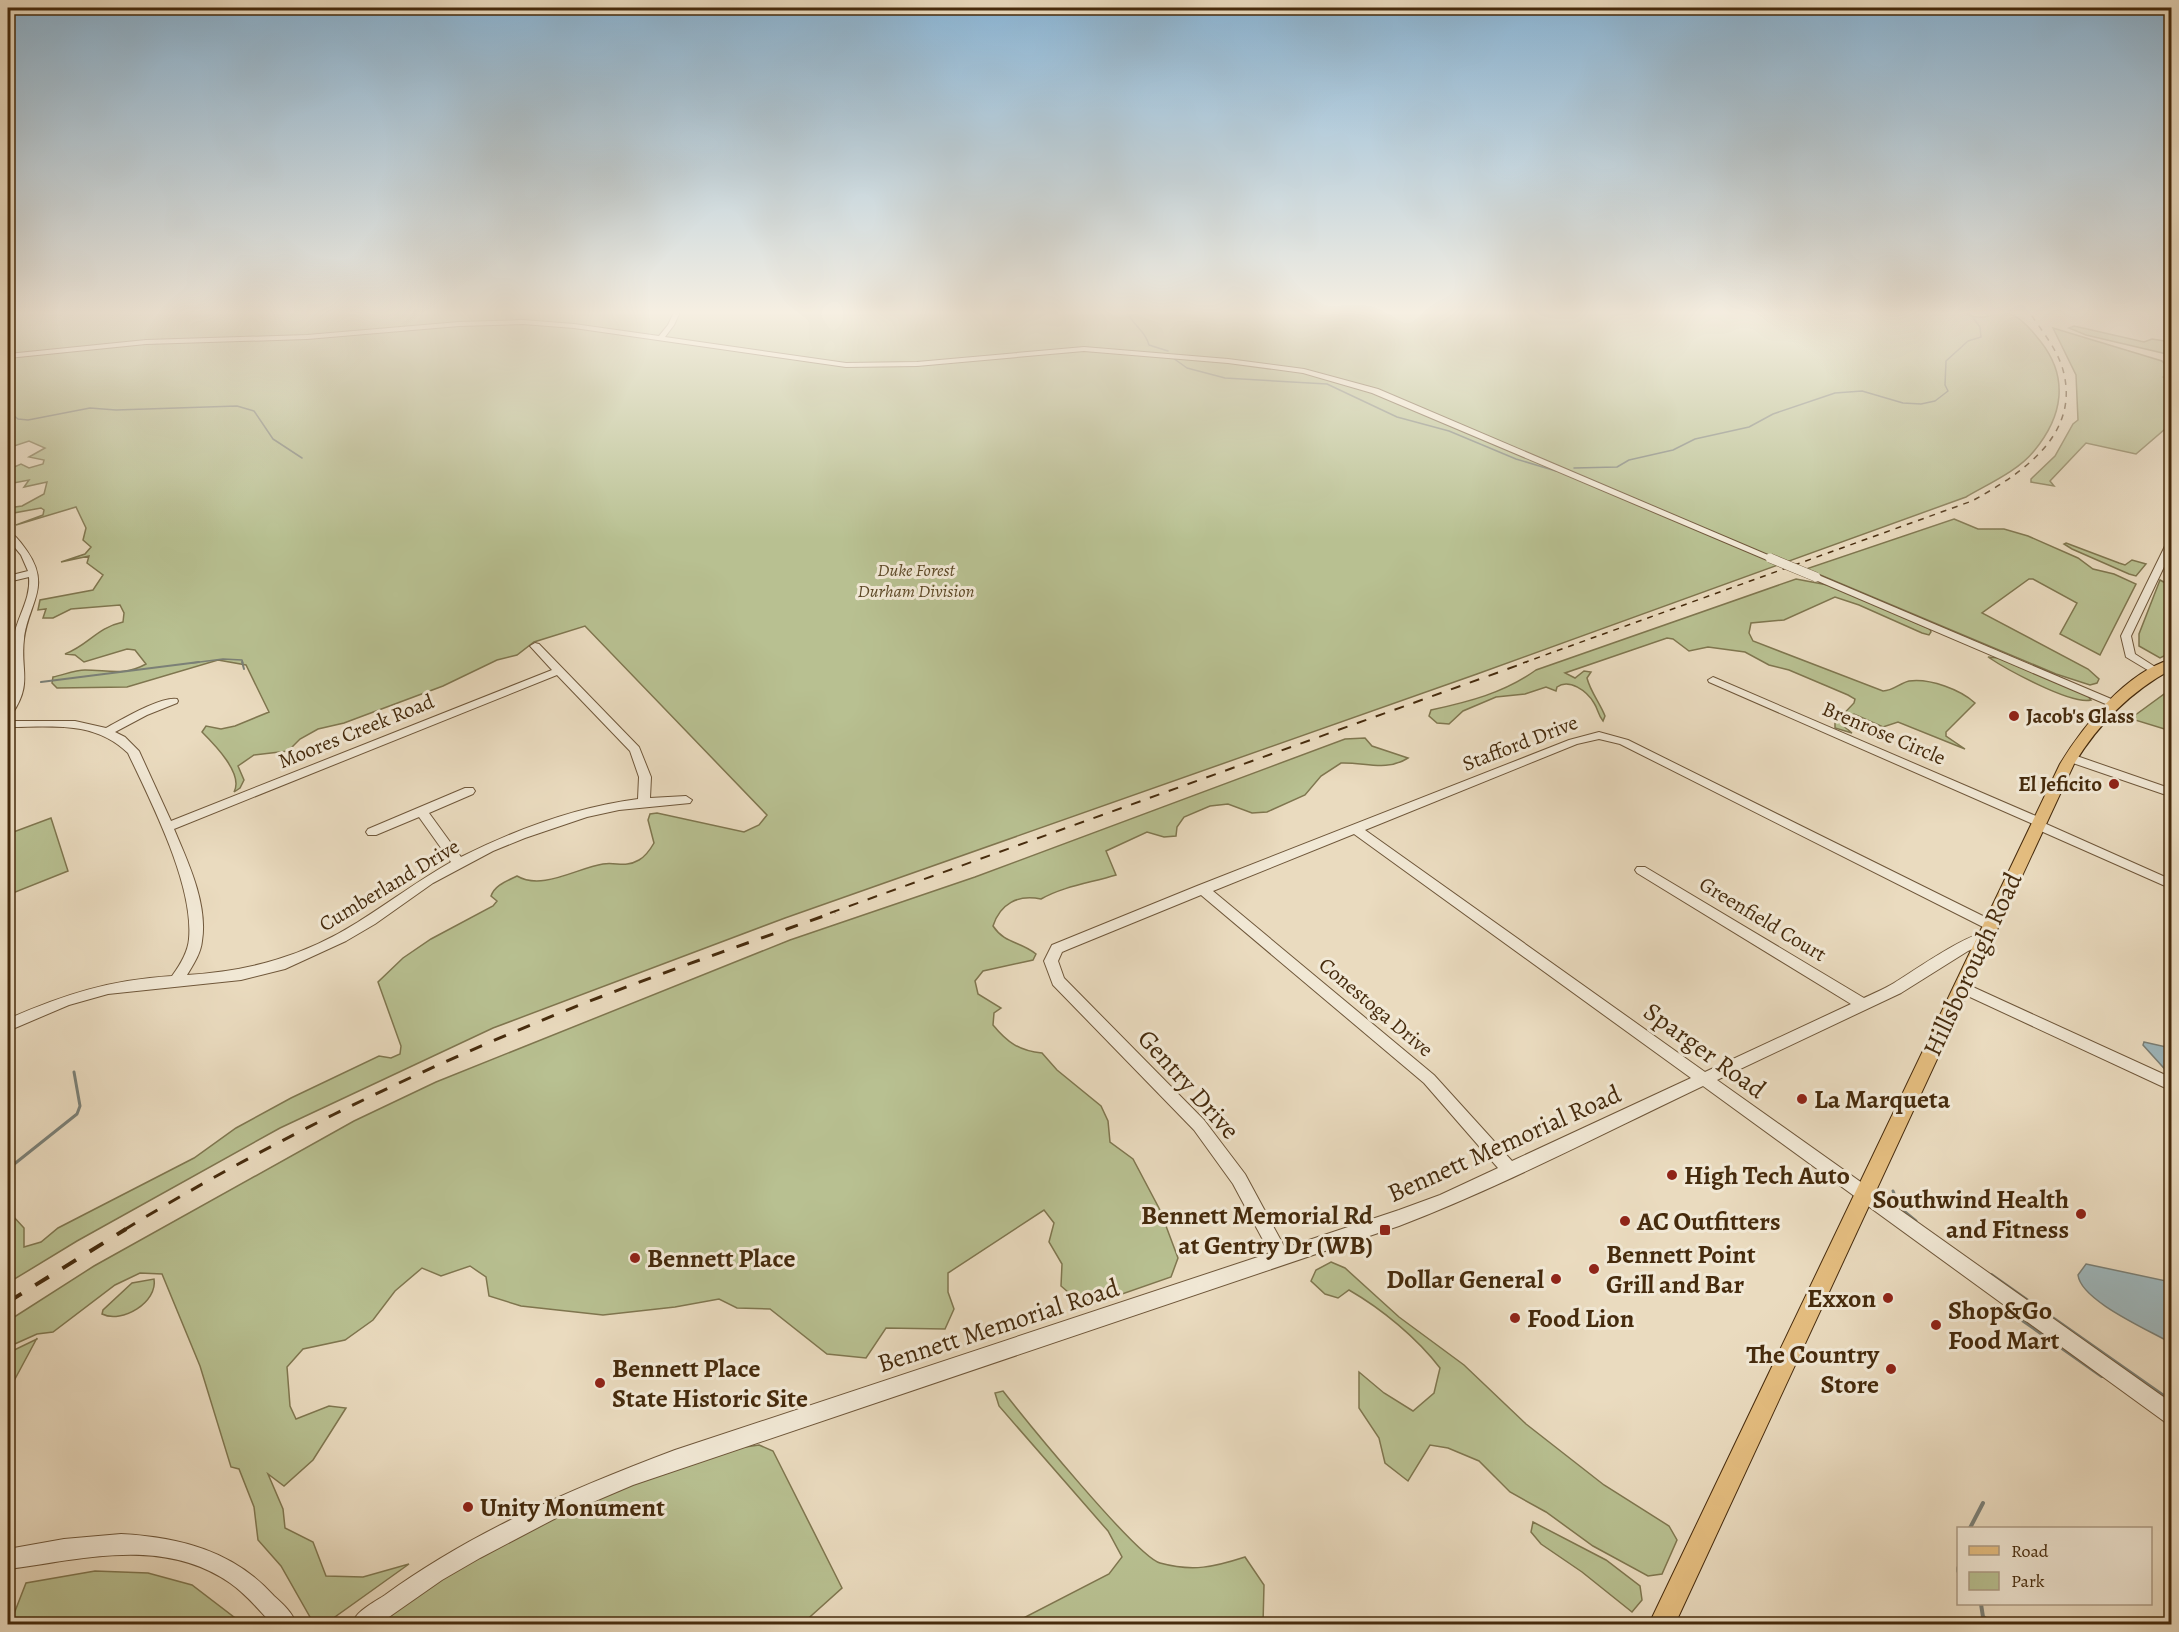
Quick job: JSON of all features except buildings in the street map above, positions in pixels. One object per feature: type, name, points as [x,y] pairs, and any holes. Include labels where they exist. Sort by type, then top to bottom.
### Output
[{"type":"main road","name":"Hillsborough Road","points":[[1662,1624],[2071,758],[2091,725],[2112,703],[2163,667]]},
{"type":"street","points":[[1355,386],[1382,394],[2112,703]]},
{"type":"street","points":[[8,534],[25,555],[32,573],[34,588],[19,637],[18,663],[22,686],[15,703],[8,712]]},
{"type":"street","points":[[2163,667],[2134,659],[2127,646],[2126,636],[2172,540]]},
{"type":"street","points":[[8,579],[32,573]]},
{"type":"street","points":[[8,640],[19,637]]},
{"type":"street","points":[[535,646],[635,750],[645,777],[644,801]]},
{"type":"street","name":"Moores Creek Road","points":[[167,827],[559,671]]},
{"type":"street","name":"Brenrose Circle","points":[[1713,680],[2172,885]]},
{"type":"street","points":[[110,731],[143,713],[173,701]]},
{"type":"street","points":[[8,723],[71,724],[110,731],[123,738],[133,751],[167,827],[185,880],[196,928],[190,957],[176,982]]},
{"type":"street","name":"Stafford Drive","points":[[1053,955],[1071,941],[1590,736],[1606,736],[1641,750],[1988,931]]},
{"type":"street","points":[[2071,758],[2172,793]]},
{"type":"street","points":[[372,832],[469,791]]},
{"type":"street","name":"Cumberland Drive","points":[[8,1025],[83,995],[122,986],[238,976],[300,957],[352,932],[403,896],[459,863],[541,828],[644,801],[686,800]]},
{"type":"street","points":[[421,811],[459,863]]},
{"type":"street","name":"Sparger Road","points":[[1356,829],[2172,1415]]},
{"type":"street","name":"Greenfield Court","points":[[1641,870],[1864,1005]]},
{"type":"street","name":"Conestoga Drive","points":[[1202,889],[1429,1079],[1511,1171]]},
{"type":"street","name":"Bennett Memorial Road","points":[[362,1624],[418,1584],[479,1546],[543,1512],[597,1489],[675,1460],[1399,1218],[1511,1171],[1896,990],[1988,931]]},
{"type":"street","name":"Gentry Drive","points":[[1053,955],[1051,967],[1065,990],[1187,1110],[1220,1151],[1239,1179],[1281,1258]]},
{"type":"street","points":[[1962,987],[2172,1085]]},
{"type":"street","points":[[8,1559],[81,1546],[114,1544],[144,1544],[177,1549],[231,1571],[257,1592],[286,1624]]},
{"type":"green space","name":"Duke Forest Durham Division","points":[[8,386],[2059,386],[2059,397],[2051,424],[2034,451],[2020,465],[1966,497],[1477,674],[785,918],[493,1028],[280,1128],[77,1241],[8,1283],[8,1217],[13,1216],[24,1228],[24,1247],[41,1242],[58,1228],[194,1158],[236,1128],[291,1098],[379,1056],[391,1058],[400,1054],[401,1046],[378,982],[403,958],[431,939],[493,906],[497,901],[491,896],[502,884],[517,876],[527,880],[548,880],[593,866],[634,862],[646,855],[654,843],[648,820],[650,814],[657,813],[744,832],[759,825],[767,815],[585,626],[534,642],[517,655],[497,660],[443,686],[344,723],[318,729],[300,739],[288,751],[254,755],[238,766],[244,780],[240,788],[234,792],[235,777],[231,768],[202,732],[206,726],[221,729],[235,726],[269,712],[246,665],[218,660],[127,687],[57,688],[52,683],[53,677],[81,670],[116,672],[131,670],[146,664],[135,650],[127,649],[84,662],[75,655],[65,654],[106,628],[123,622],[124,613],[120,605],[71,609],[53,618],[43,618],[46,609],[38,610],[40,600],[93,590],[103,575],[87,563],[89,556],[61,562],[85,554],[91,547],[83,540],[86,528],[76,507],[16,525],[43,515],[44,510],[41,508],[8,514],[8,508],[22,506],[44,494],[47,482],[24,487],[29,480],[8,484],[14,467],[21,464],[29,468],[43,464],[44,460],[29,457],[45,448],[29,441],[8,448]]},
{"type":"green space","points":[[2076,386],[2171,386],[2172,427],[2164,430],[2136,454],[2086,443],[2050,481],[2054,486],[2031,482],[2031,479],[2055,456],[2073,424],[2078,420]]},
{"type":"green space","points":[[1954,519],[1978,529],[2004,529],[2028,536],[2078,558],[2093,569],[2114,574],[2136,584],[2100,655],[2060,634],[2077,603],[2033,579],[2029,579],[1982,613],[2088,669],[2099,679],[2097,683],[2090,685],[2056,674],[1806,569]]},
{"type":"green space","points":[[2064,544],[2125,565],[2132,560],[2146,564],[2136,576],[2072,549]]},
{"type":"green space","points":[[1796,579],[1833,586],[1930,629],[1931,632],[1929,635],[1922,633],[1835,597],[1784,620],[1751,623],[1749,633],[1753,641],[1883,691],[1909,681],[1926,681],[1962,694],[1975,703],[1946,732],[1946,736],[1965,749],[1898,722],[1883,727],[1854,714],[1840,723],[1852,733],[1835,728],[1835,723],[1855,699],[1789,670],[1769,665],[1745,652],[1708,647],[1689,651],[1673,639],[1667,638],[1565,673],[1575,678],[1584,671],[1591,672],[1587,678],[1605,716],[1603,721],[1587,694],[1567,684],[1557,687],[1556,691],[1546,687],[1525,694],[1496,697],[1463,711],[1449,724],[1437,723],[1429,716],[1431,710],[1498,691],[1536,670]]},
{"type":"green space","points":[[2160,580],[2171,586],[2172,652],[2160,658],[2139,646],[2139,634]]},
{"type":"green space","points":[[1988,657],[1999,658],[2088,696],[2091,700],[2082,700],[2054,692]]},
{"type":"green space","points":[[2171,689],[2171,731],[2135,720],[2134,716]]},
{"type":"green space","points":[[1365,738],[1372,746],[1408,758],[1392,765],[1341,763],[1321,776],[1305,795],[1267,812],[1252,813],[1228,804],[1210,806],[1184,817],[1177,827],[1176,836],[1164,837],[1147,832],[1106,851],[1116,875],[1068,888],[1041,899],[1025,898],[1011,902],[1000,912],[993,926],[1003,936],[1036,954],[1033,960],[983,971],[975,981],[978,994],[1001,1008],[994,1013],[993,1025],[1014,1045],[1042,1053],[1057,1070],[1101,1106],[1108,1121],[1110,1142],[1133,1159],[1160,1210],[1178,1258],[1171,1277],[1102,1301],[1075,1298],[1061,1286],[1062,1264],[1049,1242],[1054,1223],[1044,1210],[948,1273],[948,1292],[954,1309],[945,1329],[886,1328],[866,1358],[827,1354],[770,1309],[737,1308],[719,1299],[675,1307],[603,1315],[521,1306],[489,1296],[486,1277],[470,1266],[441,1276],[422,1268],[395,1291],[373,1320],[345,1340],[303,1349],[287,1367],[290,1406],[296,1419],[329,1406],[346,1408],[313,1460],[284,1486],[268,1474],[283,1509],[285,1528],[313,1542],[326,1576],[363,1577],[409,1564],[325,1624],[314,1624],[281,1566],[258,1540],[254,1507],[239,1469],[231,1467],[200,1366],[162,1274],[140,1273],[115,1285],[53,1332],[37,1334],[8,1347],[8,1321],[94,1266],[354,1121],[436,1082],[790,940],[975,877],[1345,739]]},
{"type":"green space","points":[[51,818],[68,871],[8,895],[8,834]]},
{"type":"green space","points":[[1331,1262],[1345,1268],[1399,1317],[1464,1365],[1526,1424],[1604,1485],[1669,1526],[1677,1540],[1662,1574],[1648,1576],[1593,1546],[1546,1512],[1510,1492],[1479,1461],[1448,1448],[1430,1445],[1408,1481],[1385,1463],[1379,1438],[1359,1408],[1359,1372],[1384,1393],[1413,1411],[1434,1393],[1440,1368],[1410,1335],[1361,1298],[1349,1290],[1338,1298],[1325,1294],[1311,1281],[1316,1270]]},
{"type":"green space","points":[[154,1279],[154,1288],[150,1296],[137,1309],[119,1316],[102,1314],[103,1310],[132,1283]]},
{"type":"green space","points":[[36,1339],[8,1392],[8,1353]]},
{"type":"green space","points":[[1003,1391],[1081,1485],[1148,1555],[1160,1563],[1193,1568],[1213,1566],[1245,1557],[1264,1585],[1263,1624],[1012,1624],[1109,1574],[1122,1557],[1108,1531],[999,1406],[995,1393]]},
{"type":"green space","points":[[759,1445],[773,1451],[842,1588],[802,1624],[376,1624],[479,1548],[603,1493],[718,1451]]},
{"type":"green space","points":[[1533,1522],[1606,1560],[1640,1586],[1642,1600],[1632,1612],[1582,1572],[1541,1544],[1531,1532]]},
{"type":"green space","points":[[95,1571],[148,1573],[192,1585],[243,1624],[10,1624],[26,1583]]},
{"type":"water","points":[[2144,1042],[2171,1048],[2171,1076],[2143,1045]]},
{"type":"water","points":[[2086,1264],[2171,1282],[2171,1343],[2117,1314],[2091,1295],[2082,1285],[2078,1275]]},
{"type":"waterway","points":[[1332,386],[1397,417],[1449,431],[1516,459],[1556,471]]},
{"type":"waterway","points":[[1574,468],[1617,467],[1629,460],[1673,450],[1695,439],[1749,427],[1773,414],[1835,393],[1862,391],[1903,403],[1921,404],[1935,401],[1948,391],[1946,386]]},
{"type":"waterway","points":[[8,411],[18,419],[28,420],[90,408],[116,410],[237,406],[254,411],[273,439],[302,458]]},
{"type":"waterway","points":[[192,663],[223,659],[242,660],[243,663]]},
{"type":"waterway","points":[[41,682],[199,662]]},
{"type":"waterway","points":[[242,662],[244,669]]},
{"type":"waterway","points":[[8,1169],[77,1114],[80,1106],[74,1072]]},
{"type":"waterway","points":[[1893,1191],[1900,1208],[1916,1221]]},
{"type":"waterway","points":[[1991,1275],[2172,1402]]},
{"type":"waterway","points":[[2021,1319],[2102,1376]]},
{"type":"waterway","points":[[2165,1421],[2172,1426]]},
{"type":"waterway","points":[[1971,1527],[1983,1503]]},
{"type":"waterway","points":[[1981,1605],[1983,1617],[1993,1624]]},
{"type":"railway","points":[[1523,663],[1972,501],[2009,478],[2043,450],[2055,433],[2063,414],[2065,386]]},
{"type":"railway","points":[[830,913],[1527,662]]},
{"type":"railway","points":[[124,1230],[273,1145],[481,1046],[607,994],[835,912]]},
{"type":"railway","points":[[8,1302],[126,1229]]},
{"type":"place","name":"Jacob's Glass","points":[[2014,716]]},
{"type":"place","name":"El Jeficito","points":[[2114,784]]},
{"type":"place","name":"La Marqueta","points":[[1802,1099]]},
{"type":"place","name":"High Tech Auto","points":[[1672,1175]]},
{"type":"place","name":"Southwind Health and Fitness","points":[[2081,1214]]},
{"type":"place","name":"AC Outfitters","points":[[1625,1221]]},
{"type":"place","name":"Bennett Memorial Rd at Gentry Dr (WB)","points":[[1385,1230]]},
{"type":"place","name":"Bennett Place","points":[[635,1258]]},
{"type":"place","name":"Bennett Point Grill and Bar","points":[[1594,1269]]},
{"type":"place","name":"Dollar General","points":[[1556,1279]]},
{"type":"place","name":"Exxon","points":[[1888,1298]]},
{"type":"place","name":"Food Lion","points":[[1515,1318]]},
{"type":"place","name":"Shop&Go Food Mart","points":[[1936,1325]]},
{"type":"place","name":"The Country Store","points":[[1891,1369]]},
{"type":"place","name":"Bennett Place State Historic Site","points":[[600,1383]]},
{"type":"place","name":"Unity Monument","points":[[468,1507]]}]
